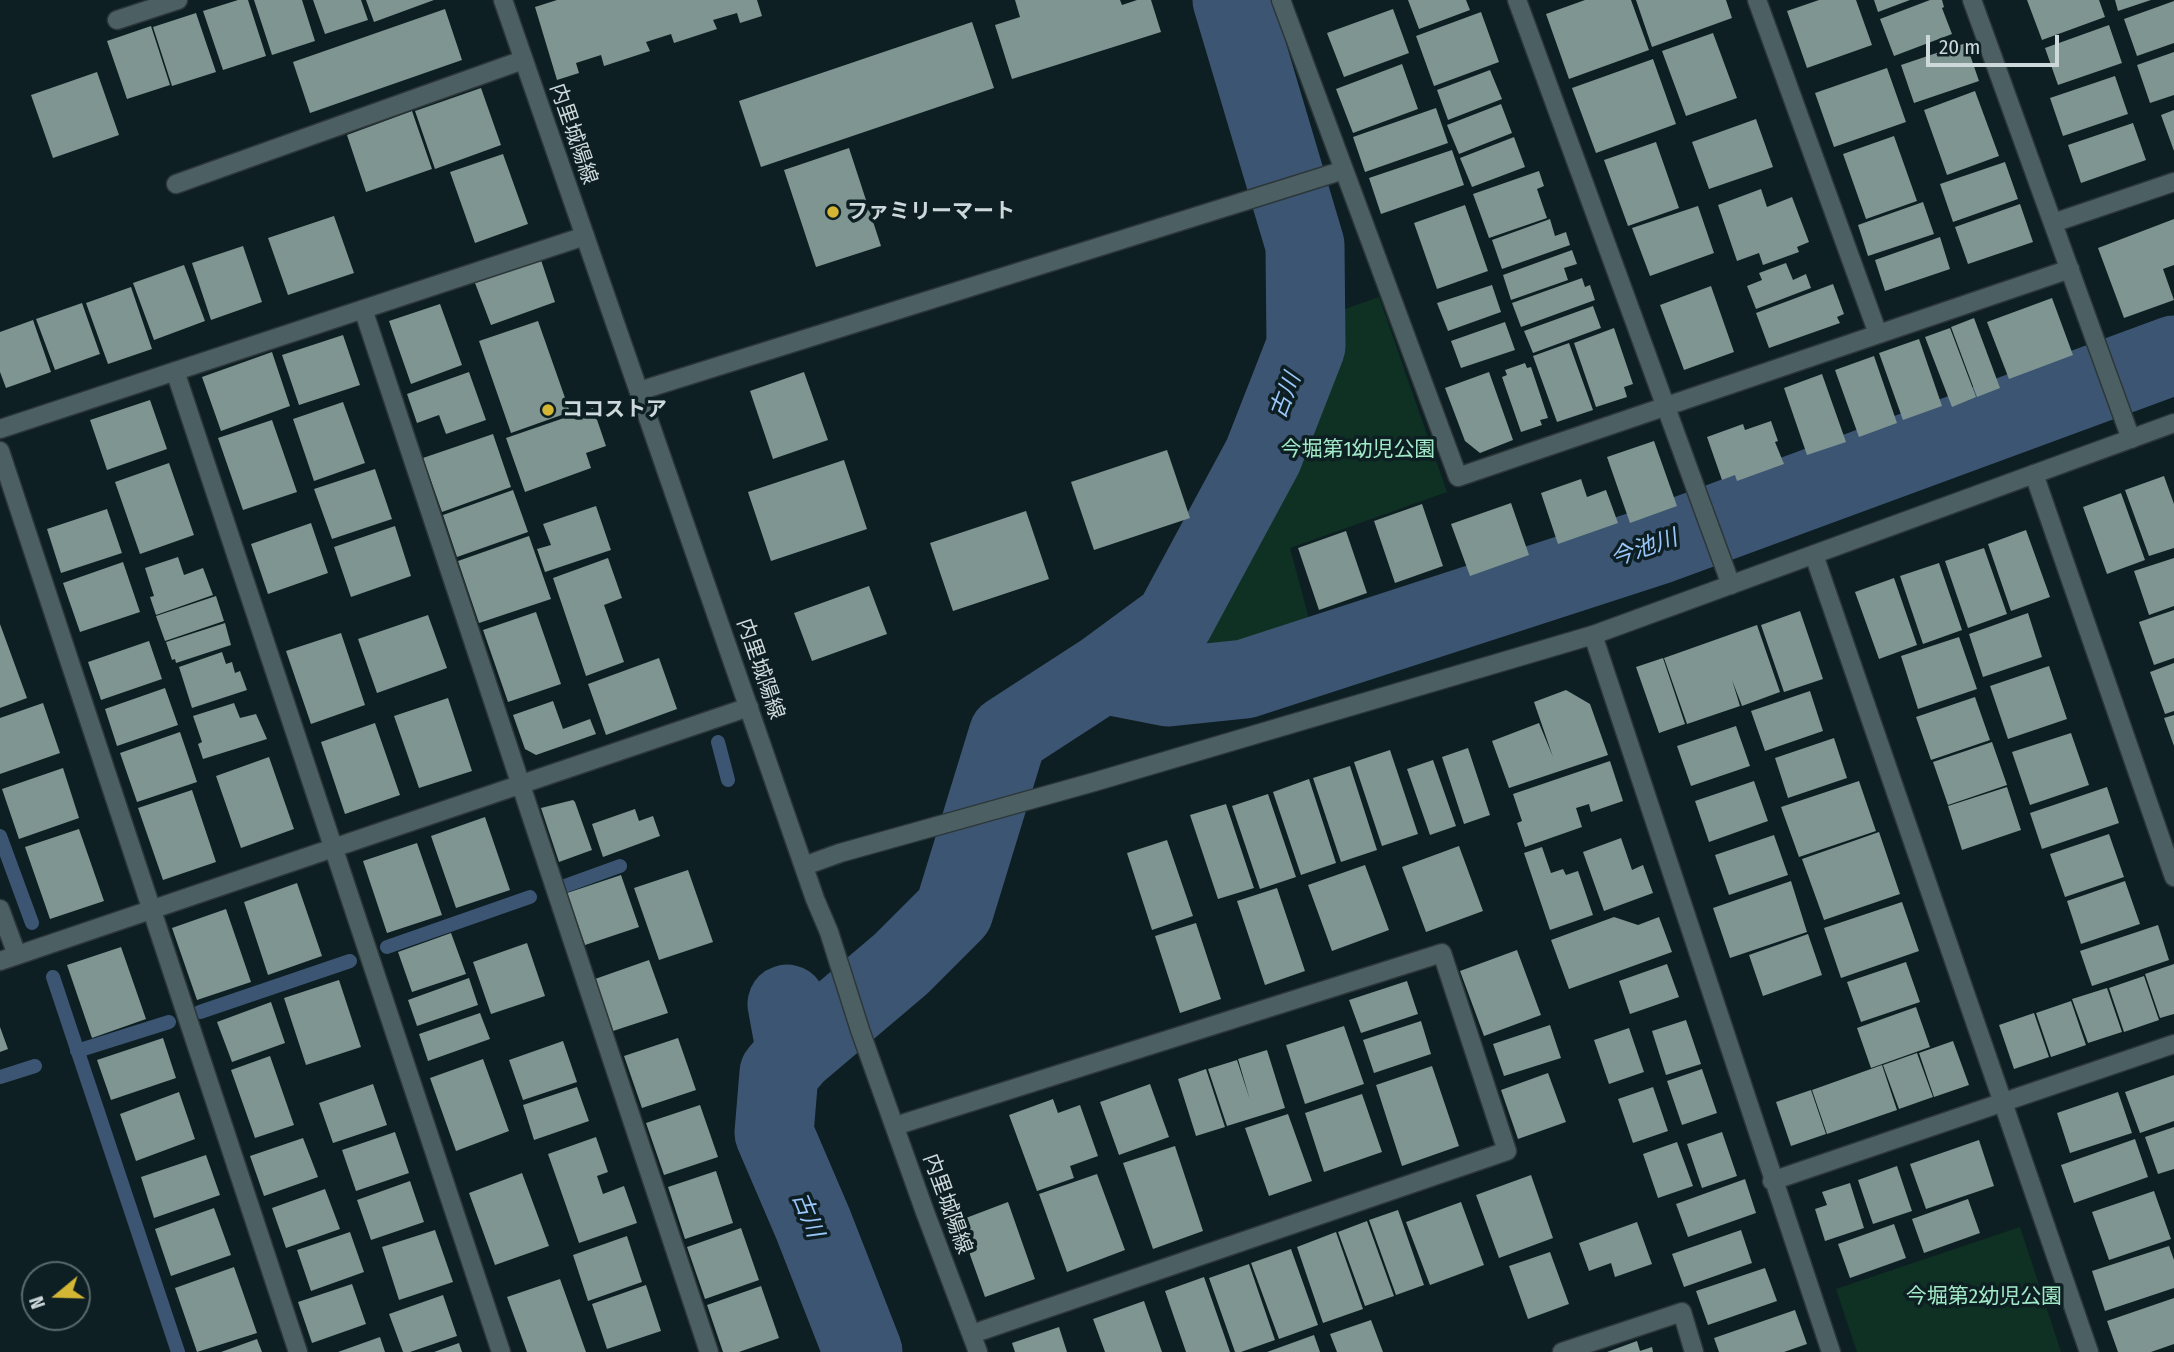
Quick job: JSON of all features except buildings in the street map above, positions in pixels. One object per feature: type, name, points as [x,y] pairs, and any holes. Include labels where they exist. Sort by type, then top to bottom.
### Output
[{"type":"street","points":[[117,20],[178,0]]},
{"type":"street","name":"内里城陽線","points":[[503,0],[829,932],[860,1030],[978,1352]]},
{"type":"street","points":[[1282,0],[1458,477],[2070,269]]},
{"type":"street","points":[[1517,0],[1731,584]]},
{"type":"street","points":[[1757,0],[1878,334]]},
{"type":"street","points":[[1972,0],[2131,439]]},
{"type":"street","points":[[176,184],[523,60]]},
{"type":"street","points":[[639,391],[1344,170]]},
{"type":"street","points":[[2053,223],[2174,182]]},
{"type":"street","points":[[0,429],[585,236]]},
{"type":"street","points":[[362,309],[709,1352]]},
{"type":"street","points":[[175,371],[501,1352]]},
{"type":"street","points":[[804,866],[860,847],[1094,782],[1593,635],[2174,423]]},
{"type":"street","points":[[0,451],[298,1352]]},
{"type":"street","points":[[2034,474],[2174,877]]},
{"type":"street","points":[[1814,555],[2089,1352]]},
{"type":"street","points":[[1593,635],[1830,1352]]},
{"type":"street","points":[[0,909],[9,958],[749,707]]},
{"type":"street","points":[[895,1126],[1442,953],[1507,1151],[972,1334]]},
{"type":"street","points":[[1772,1181],[2174,1044]]},
{"type":"street","points":[[1562,1352],[1682,1312],[1693,1352]]},
{"type":"green space","name":"今堀第1幼児公園","points":[[1379,297],[1447,492],[1290,548],[1309,619],[1216,654],[1200,646],[1207,614],[1312,382],[1328,315]]},
{"type":"green space","name":"今堀第2幼児公園","points":[[2020,1227],[2061,1352],[1857,1352],[1836,1289]]},
{"type":"waterway","name":"古川","points":[[796,1053],[901,964],[954,911],[1008,735],[1102,674],[1174,621],[1263,456],[1306,346],[1305,245],[1232,0]]},
{"type":"waterway","name":"今池川","points":[[1102,674],[1168,687],[1245,679],[1658,545],[2174,355]]},
{"type":"waterway","points":[[718,742],[728,780]]},
{"type":"waterway","points":[[0,836],[32,923]]},
{"type":"waterway","points":[[562,887],[620,866]]},
{"type":"waterway","points":[[387,947],[530,897]]},
{"type":"waterway","points":[[200,1012],[350,961]]},
{"type":"waterway","points":[[53,977],[178,1352]]},
{"type":"waterway","name":"古川","points":[[787,1004],[796,1053],[779,1073],[774,1133],[863,1352]]},
{"type":"waterway","points":[[77,1051],[169,1022]]},
{"type":"waterway","points":[[0,1077],[35,1066]]},
{"type":"place","name":"ファミリーマート","points":[[833,212]]},
{"type":"place","name":"ココストア","points":[[548,410]]}]
